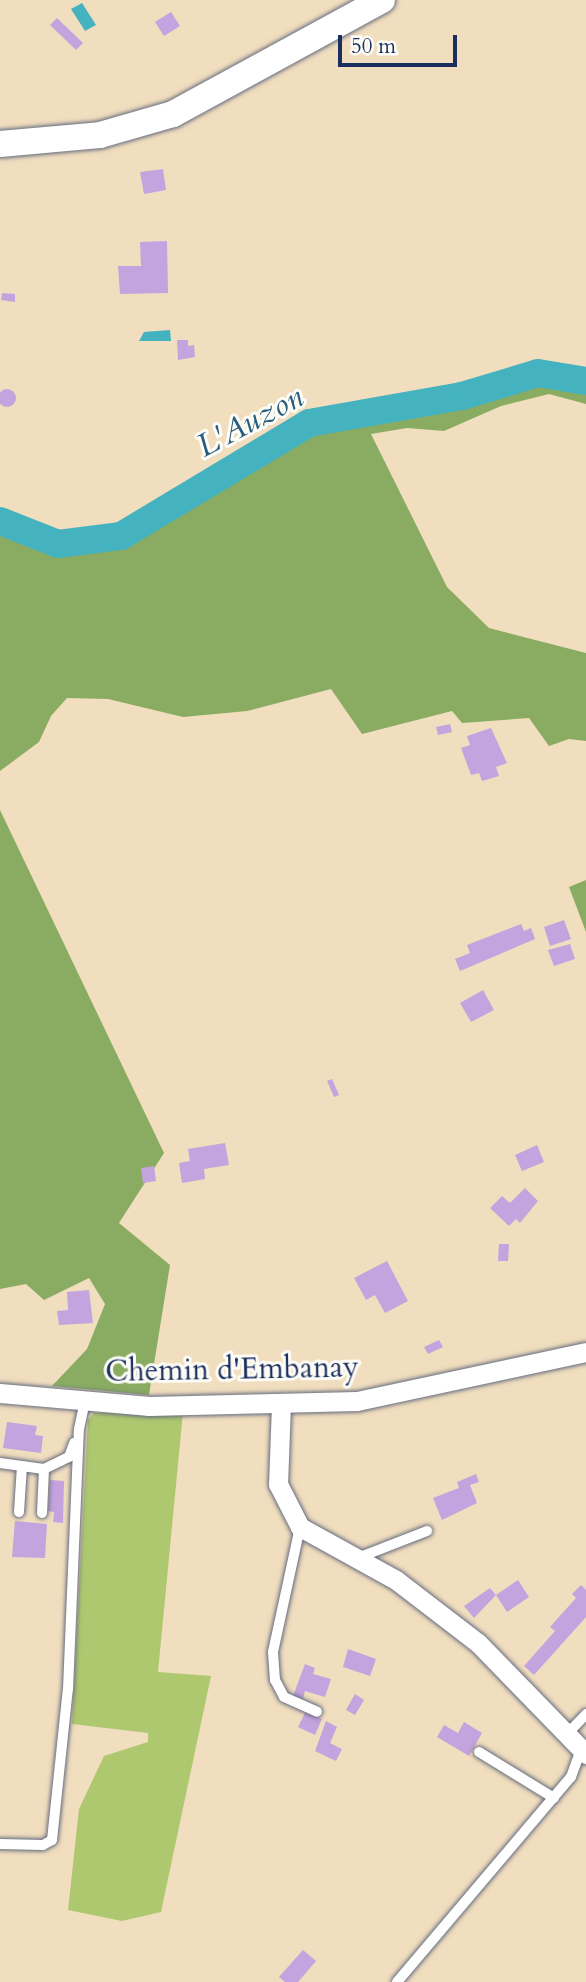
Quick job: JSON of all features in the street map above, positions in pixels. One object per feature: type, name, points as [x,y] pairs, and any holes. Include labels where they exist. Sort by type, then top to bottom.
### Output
[{"type":"main road","points":[[0,144],[100,135],[173,114],[382,0]]},
{"type":"street","name":"Chemin d'Embanay","points":[[0,1393],[149,1406],[357,1401],[586,1352]]},
{"type":"street","points":[[281,1404],[278,1484],[299,1527],[360,1558],[478,1643],[584,1751]]},
{"type":"lane","points":[[0,1463],[44,1469],[69,1457],[85,1401]]},
{"type":"lane","points":[[0,1844],[43,1844],[52,1840],[72,1640],[79,1429]]},
{"type":"lane","points":[[19,1512],[22,1466]]},
{"type":"lane","points":[[42,1513],[44,1469]]},
{"type":"lane","points":[[299,1527],[273,1652],[275,1680],[284,1697],[317,1712]]},
{"type":"lane","points":[[360,1558],[427,1531]]},
{"type":"lane","points":[[567,1734],[586,1714]]},
{"type":"lane","points":[[397,1982],[571,1777],[584,1751]]},
{"type":"lane","points":[[479,1752],[554,1798]]},
{"type":"green space","points":[[540,381],[586,389],[586,404],[549,394],[501,406],[444,431],[407,428],[371,434],[447,587],[489,628],[586,653],[586,741],[569,739],[549,746],[529,718],[462,723],[452,711],[362,734],[331,689],[247,711],[183,717],[108,699],[67,698],[51,716],[39,742],[0,771],[0,533],[60,553],[122,542],[314,428],[462,402]]},
{"type":"green space","points":[[0,810],[164,1153],[119,1223],[170,1265],[149,1395],[52,1386],[87,1349],[105,1304],[89,1278],[44,1300],[26,1284],[0,1289]]},
{"type":"green space","points":[[586,880],[586,932],[569,887]]},
{"type":"green space","points":[[183,1412],[158,1672],[211,1676],[161,1912],[122,1921],[68,1910],[79,1809],[104,1756],[148,1742],[148,1733],[72,1724],[88,1420],[94,1413]]},
{"type":"water","points":[[82,3],[96,25],[85,31],[71,9]]},
{"type":"water","points":[[170,330],[171,341],[139,341],[144,332]]},
{"type":"building","points":[[171,12],[180,26],[164,36],[155,22]]},
{"type":"building","points":[[57,18],[83,43],[76,50],[50,25]]},
{"type":"building","points":[[163,169],[166,190],[144,194],[140,172]]},
{"type":"building","points":[[167,241],[168,293],[120,294],[118,266],[141,266],[140,242]]},
{"type":"building","points":[[2,293],[15,294],[15,302],[1,300]]},
{"type":"building","points":[[177,340],[188,340],[188,346],[194,345],[195,357],[178,360]]},
{"type":"building","points":[[7,389],[13,392],[16,398],[13,404],[7,407],[1,404],[-2,398],[1,392]]},
{"type":"building","points":[[450,724],[452,732],[438,735],[436,727]]},
{"type":"building","points":[[491,728],[507,763],[496,767],[499,776],[482,781],[479,773],[471,775],[461,748],[470,745],[467,736]]},
{"type":"building","points":[[564,920],[571,939],[550,946],[544,927]]},
{"type":"building","points":[[521,924],[524,931],[531,928],[535,939],[460,971],[455,959],[470,953],[467,945]]},
{"type":"building","points":[[570,944],[575,959],[554,966],[548,950]]},
{"type":"building","points":[[483,990],[494,1010],[471,1022],[460,1003]]},
{"type":"building","points":[[332,1079],[339,1095],[334,1097],[327,1081]]},
{"type":"building","points":[[225,1143],[229,1165],[204,1169],[205,1179],[182,1183],[179,1163],[190,1161],[188,1149]]},
{"type":"building","points":[[537,1145],[544,1162],[522,1171],[515,1155]]},
{"type":"building","points":[[154,1166],[156,1181],[143,1183],[141,1168]]},
{"type":"building","points":[[525,1188],[538,1201],[520,1223],[516,1219],[509,1226],[490,1208],[502,1196],[510,1203]]},
{"type":"building","points":[[499,1244],[509,1244],[508,1261],[498,1261]]},
{"type":"building","points":[[387,1261],[408,1301],[385,1313],[375,1295],[366,1300],[354,1278]]},
{"type":"building","points":[[89,1290],[93,1323],[59,1325],[57,1311],[68,1310],[67,1292]]},
{"type":"building","points":[[439,1340],[443,1347],[428,1354],[424,1347]]},
{"type":"building","points":[[7,1422],[37,1426],[35,1435],[43,1436],[41,1453],[3,1448]]},
{"type":"building","points":[[476,1474],[479,1482],[470,1485],[477,1503],[442,1520],[433,1498],[459,1488],[457,1482]]},
{"type":"building","points":[[50,1480],[64,1481],[63,1523],[53,1522],[54,1512],[48,1511]]},
{"type":"building","points":[[15,1521],[47,1524],[45,1558],[12,1557]]},
{"type":"building","points":[[518,1580],[529,1597],[507,1612],[496,1595]]},
{"type":"building","points":[[581,1585],[586,1590],[586,1617],[534,1675],[524,1666],[555,1631],[550,1627],[576,1598],[572,1594]]},
{"type":"building","points":[[490,1588],[496,1595],[474,1618],[464,1606]]},
{"type":"building","points":[[348,1649],[376,1659],[370,1676],[343,1667]]},
{"type":"building","points":[[305,1664],[315,1668],[313,1674],[331,1679],[325,1697],[305,1691],[303,1699],[293,1696]]},
{"type":"building","points":[[355,1694],[364,1700],[355,1715],[346,1710]]},
{"type":"building","points":[[306,1711],[322,1719],[315,1735],[298,1727]]},
{"type":"building","points":[[326,1721],[337,1727],[330,1743],[342,1749],[336,1761],[315,1751]]},
{"type":"building","points":[[464,1722],[482,1733],[469,1756],[437,1737],[444,1725],[458,1733]]},
{"type":"building","points":[[303,1950],[316,1961],[298,1982],[285,1982],[279,1977]]},
{"type":"waterway","name":"L'Auzon","points":[[0,521],[58,544],[121,536],[309,423],[462,396],[538,373],[586,381]]}]
